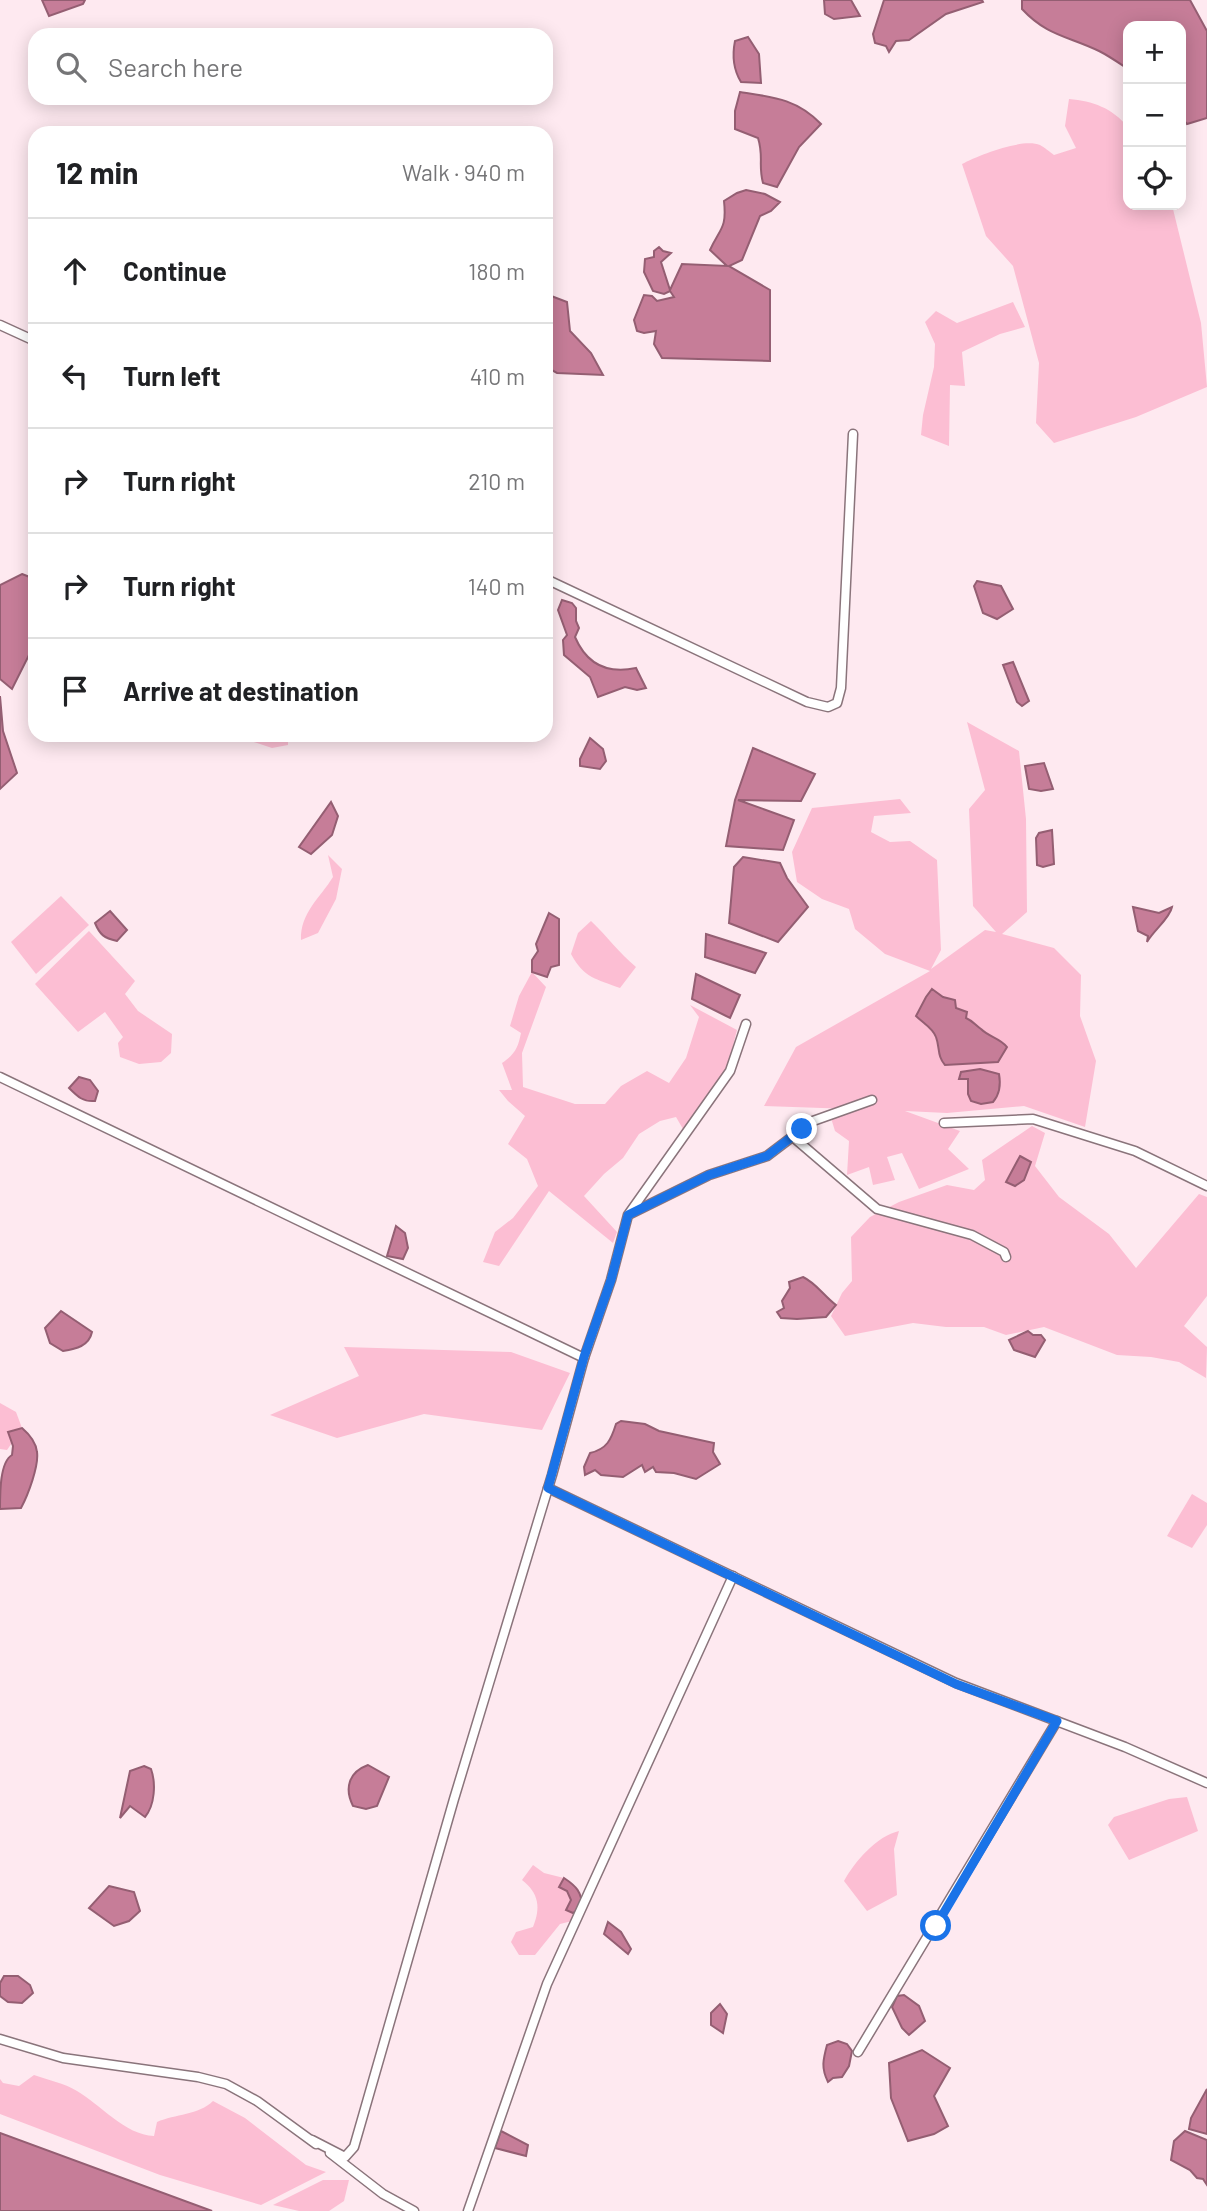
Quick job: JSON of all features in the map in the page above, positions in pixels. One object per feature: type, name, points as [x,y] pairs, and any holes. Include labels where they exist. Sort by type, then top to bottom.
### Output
[{"type":"street","points":[[0,325],[28,338]]},
{"type":"street","points":[[553,582],[807,702],[828,707],[837,703],[841,688],[853,433]]},
{"type":"street","points":[[312,2140],[345,2157],[354,2147],[454,1799],[548,1488],[584,1357],[611,1280],[628,1215],[730,1071],[746,1024]]},
{"type":"street","points":[[0,1077],[584,1357]]},
{"type":"street","points":[[628,1215],[709,1175],[767,1156],[813,1121],[872,1100]]},
{"type":"street","points":[[944,1123],[1033,1119],[1135,1151],[1207,1186]]},
{"type":"street","points":[[793,1137],[877,1209],[972,1235],[1004,1252],[1006,1257]]},
{"type":"street","points":[[548,1488],[956,1684],[1057,1721],[1207,1783]]},
{"type":"street","points":[[468,2211],[547,1984],[733,1576]]},
{"type":"street","points":[[858,2052],[1057,1721]]},
{"type":"street","points":[[0,2039],[63,2058],[198,2077],[226,2084],[257,2101],[383,2194],[414,2211]]},
{"type":"shaded area","points":[[42,0],[85,0],[83,4],[49,16]]},
{"type":"shaded area","points":[[824,0],[851,0],[860,16],[834,19],[825,14]]},
{"type":"shaded area","points":[[884,0],[983,2],[946,14],[909,40],[896,41],[889,52],[886,46],[875,43],[873,34]]},
{"type":"shaded area","points":[[1022,0],[1190,0],[1207,31],[1207,118],[1186,123],[1186,21],[1123,21],[1123,66],[1099,51],[1040,25],[1022,9]]},
{"type":"shaded area","points":[[748,37],[759,54],[761,83],[741,82],[735,67],[735,41]]},
{"type":"shaded area","points":[[740,92],[794,104],[821,124],[799,147],[777,187],[763,183],[758,138],[735,129],[735,111]]},
{"type":"shaded area","points":[[1069,99],[1102,107],[1115,115],[1123,122],[1123,210],[1173,210],[1201,323],[1207,387],[1136,417],[1054,443],[1036,423],[1039,363],[1013,266],[986,236],[962,164],[989,152],[1023,144],[1040,145],[1054,155],[1076,148],[1065,126]]},
{"type":"shaded area","points":[[746,190],[765,194],[780,202],[771,211],[760,216],[742,260],[729,266],[770,290],[770,361],[662,358],[654,344],[656,331],[637,331],[634,320],[644,295],[652,296],[657,301],[674,297],[670,291],[664,294],[653,291],[644,272],[645,259],[654,257],[654,251],[659,247],[671,253],[661,262],[670,290],[682,264],[727,266],[710,250],[724,223],[724,201]]},
{"type":"shaded area","points":[[553,297],[567,302],[570,331],[591,353],[603,375],[553,371]]},
{"type":"shaded area","points":[[1013,302],[1025,327],[1000,334],[962,352],[965,386],[950,385],[949,446],[921,435],[934,367],[935,344],[925,322],[936,311],[957,323]]},
{"type":"shaded area","points":[[22,574],[28,576],[28,657],[12,689],[0,679],[0,585]]},
{"type":"shaded area","points":[[977,581],[1001,586],[1013,609],[997,619],[983,613],[974,586]]},
{"type":"shaded area","points":[[562,600],[572,603],[576,608],[579,628],[575,637],[592,661],[616,670],[636,668],[646,688],[637,690],[625,687],[598,697],[590,677],[564,655],[563,640],[567,635],[558,610]]},
{"type":"shaded area","points":[[1013,662],[1029,701],[1022,706],[1017,702],[1003,665]]},
{"type":"shaded area","points":[[0,696],[3,731],[17,773],[0,789]]},
{"type":"shaded area","points":[[967,722],[1019,751],[1026,819],[1027,912],[1002,934],[1054,948],[1081,975],[1080,1016],[1096,1061],[1085,1127],[1024,1106],[947,1113],[905,1111],[960,1131],[948,1149],[969,1169],[919,1189],[902,1153],[887,1157],[895,1180],[873,1185],[869,1167],[847,1175],[849,1141],[835,1131],[831,1118],[851,1109],[764,1106],[796,1047],[930,971],[885,954],[855,929],[849,909],[822,899],[797,882],[792,852],[812,808],[900,799],[911,813],[874,816],[871,832],[890,842],[910,841],[937,860],[941,950],[931,969],[985,930],[996,932],[973,906],[969,809],[985,790]]},
{"type":"shaded area","points":[[590,738],[603,749],[606,761],[600,769],[580,766],[580,759]]},
{"type":"shaded area","points":[[254,742],[288,742],[288,745],[272,748]]},
{"type":"shaded area","points":[[753,748],[815,774],[801,801],[738,800],[794,820],[783,850],[726,846],[735,800]]},
{"type":"shaded area","points":[[1044,763],[1053,789],[1029,789],[1025,766]]},
{"type":"shaded area","points":[[331,802],[338,816],[332,835],[311,854],[299,847]]},
{"type":"shaded area","points":[[1052,830],[1054,864],[1043,867],[1037,865],[1036,838],[1039,833]]},
{"type":"shaded area","points":[[328,855],[342,869],[336,899],[318,933],[301,940],[307,914],[333,877]]},
{"type":"shaded area","points":[[743,857],[780,863],[787,878],[808,907],[778,942],[729,923],[734,867]]},
{"type":"shaded area","points":[[61,896],[89,925],[36,974],[11,942]]},
{"type":"shaded area","points":[[1133,907],[1159,913],[1172,907],[1147,942],[1148,936],[1138,931]]},
{"type":"shaded area","points":[[110,911],[127,930],[117,941],[103,935],[95,923]]},
{"type":"shaded area","points":[[549,913],[559,919],[559,965],[551,967],[547,977],[532,972],[532,960],[538,951],[536,944]]},
{"type":"shaded area","points":[[591,921],[636,967],[620,988],[586,973],[571,954],[578,933]]},
{"type":"shaded area","points":[[89,931],[135,981],[125,994],[138,1011],[172,1034],[171,1053],[161,1062],[139,1064],[120,1057],[118,1043],[123,1037],[105,1012],[78,1032],[35,984]]},
{"type":"shaded area","points":[[706,934],[766,953],[755,973],[705,957]]},
{"type":"shaded area","points":[[532,972],[546,987],[522,1053],[523,1087],[575,1104],[605,1104],[621,1086],[647,1071],[669,1083],[686,1058],[699,1017],[690,1005],[737,1030],[725,1077],[683,1129],[676,1117],[660,1121],[639,1134],[623,1158],[584,1196],[617,1232],[613,1243],[549,1191],[499,1266],[483,1262],[495,1232],[513,1218],[538,1186],[527,1159],[508,1144],[525,1116],[499,1090],[512,1090],[502,1063],[513,1054],[519,1043],[521,1033],[510,1026],[519,996]]},
{"type":"shaded area","points":[[696,974],[740,995],[730,1018],[692,999]]},
{"type":"shaded area","points":[[932,989],[943,997],[955,1000],[956,1008],[967,1012],[966,1018],[1007,1047],[998,1062],[945,1065],[935,1034],[916,1016]]},
{"type":"shaded area","points":[[980,1069],[999,1074],[999,1089],[993,1102],[981,1104],[971,1101],[968,1079],[959,1079],[961,1072]]},
{"type":"shaded area","points":[[79,1077],[90,1080],[98,1091],[95,1101],[81,1098],[69,1088]]},
{"type":"shaded area","points":[[1032,1126],[1045,1133],[1035,1166],[1059,1197],[1109,1234],[1136,1268],[1199,1194],[1207,1197],[1207,1296],[1184,1326],[1207,1347],[1206,1378],[1179,1362],[1117,1355],[1044,1327],[1006,1335],[984,1327],[946,1327],[913,1323],[845,1336],[831,1316],[842,1293],[852,1281],[851,1237],[870,1217],[899,1202],[947,1185],[974,1190],[985,1180],[982,1160]]},
{"type":"shaded area","points":[[1020,1156],[1031,1162],[1024,1180],[1015,1186],[1006,1182]]},
{"type":"shaded area","points":[[396,1226],[405,1233],[408,1248],[403,1259],[387,1256]]},
{"type":"shaded area","points":[[803,1277],[836,1305],[826,1317],[781,1318],[777,1312],[784,1308],[782,1301],[790,1288],[789,1282]]},
{"type":"shaded area","points":[[61,1311],[92,1332],[85,1344],[63,1351],[50,1343],[45,1328]]},
{"type":"shaded area","points":[[1028,1331],[1033,1335],[1041,1335],[1045,1340],[1035,1357],[1014,1350],[1009,1340]]},
{"type":"shaded area","points":[[344,1347],[511,1352],[570,1373],[542,1430],[424,1414],[337,1438],[270,1415],[359,1376]]},
{"type":"shaded area","points":[[0,1403],[16,1412],[22,1428],[7,1450],[0,1449]]},
{"type":"shaded area","points":[[621,1421],[645,1424],[659,1431],[714,1443],[713,1452],[720,1464],[696,1479],[674,1473],[656,1472],[653,1467],[645,1472],[642,1465],[623,1477],[601,1475],[595,1470],[585,1475],[584,1467],[590,1453],[604,1446],[616,1424]]},
{"type":"shaded area","points":[[22,1428],[32,1438],[36,1448],[35,1472],[21,1508],[0,1509],[3,1471],[12,1455],[13,1446],[8,1432]]},
{"type":"shaded area","points":[[1192,1494],[1207,1503],[1207,1525],[1192,1548],[1167,1536]]},
{"type":"shaded area","points":[[368,1765],[389,1777],[377,1806],[366,1809],[353,1806],[349,1787],[356,1772]]},
{"type":"shaded area","points":[[144,1766],[151,1769],[154,1781],[153,1800],[148,1812],[145,1817],[130,1806],[120,1818],[130,1771]]},
{"type":"shaded area","points":[[1187,1797],[1198,1831],[1129,1860],[1108,1825],[1114,1817],[1169,1799]]},
{"type":"shaded area","points":[[899,1831],[894,1849],[897,1895],[867,1911],[844,1881],[867,1850],[883,1838]]},
{"type":"shaded area","points":[[533,1865],[544,1873],[564,1878],[576,1920],[560,1924],[535,1955],[519,1955],[511,1942],[516,1932],[533,1927],[538,1907],[532,1890],[522,1880]]},
{"type":"shaded area","points":[[564,1878],[575,1887],[581,1897],[582,1907],[573,1913],[566,1910],[571,1900],[567,1891],[559,1887]]},
{"type":"shaded area","points":[[109,1886],[134,1892],[140,1911],[129,1921],[114,1926],[89,1908]]},
{"type":"shaded area","points":[[608,1922],[621,1932],[631,1949],[628,1954],[604,1934]]},
{"type":"shaded area","points":[[4,1976],[18,1976],[30,1985],[33,1993],[22,2003],[8,2002],[0,1996],[0,1983]]},
{"type":"shaded area","points":[[904,1995],[919,2006],[925,2021],[909,2035],[902,2028],[892,2007],[897,1996]]},
{"type":"shaded area","points":[[720,2004],[727,2014],[723,2033],[711,2025],[711,2013]]},
{"type":"shaded area","points":[[838,2041],[847,2044],[852,2051],[849,2066],[842,2077],[828,2082],[824,2068],[827,2045]]},
{"type":"shaded area","points":[[922,2050],[950,2068],[934,2096],[948,2126],[934,2134],[908,2141],[891,2098],[889,2063]]},
{"type":"shaded area","points":[[34,2075],[72,2088],[123,2125],[154,2136],[157,2122],[194,2112],[213,2101],[245,2118],[306,2165],[326,2172],[261,2205],[160,2175],[0,2114],[0,2079],[3,2083],[19,2086]]},
{"type":"shaded area","points":[[1207,2089],[1207,2134],[1189,2129],[1191,2118]]},
{"type":"shaded area","points":[[501,2131],[528,2145],[526,2156],[495,2148]]},
{"type":"shaded area","points":[[1185,2131],[1207,2140],[1207,2185],[1203,2179],[1197,2178],[1190,2170],[1171,2160],[1174,2141]]},
{"type":"shaded area","points":[[0,2133],[212,2211],[0,2211]]},
{"type":"shaded area","points":[[323,2180],[349,2180],[344,2201],[329,2211],[299,2211],[273,2205]]},
{"type":"route","points":[[802,1129],[767,1156],[709,1175],[628,1215],[611,1280],[584,1357],[548,1488],[956,1684],[1057,1721],[936,1926]]}]
